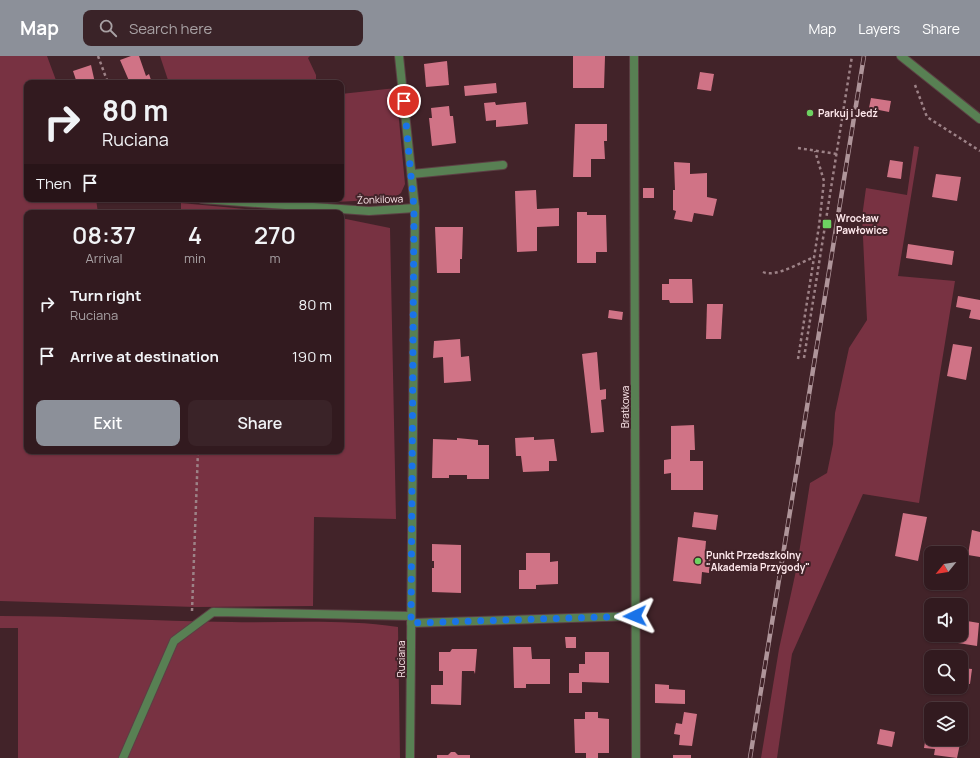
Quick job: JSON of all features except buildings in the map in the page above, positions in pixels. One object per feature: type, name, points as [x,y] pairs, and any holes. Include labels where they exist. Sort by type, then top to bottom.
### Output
[{"type":"street","name":"Ruciana","points":[[399,56],[412,174],[414,208],[410,758]]},
{"type":"street","name":"Bratkowa","points":[[634,56],[636,758]]},
{"type":"street","points":[[901,56],[980,119]]},
{"type":"street","points":[[412,174],[503,165]]},
{"type":"street","name":"Żonkilowa","points":[[244,202],[369,211],[414,208]]},
{"type":"street","points":[[123,758],[174,641],[213,612],[411,620],[635,616]]},
{"type":"path","points":[[98,56],[107,80]]},
{"type":"path","points":[[804,358],[852,56]]},
{"type":"path","points":[[913,80],[927,117],[980,151]]},
{"type":"path","points":[[798,148],[837,154]]},
{"type":"path","points":[[798,359],[824,181],[815,151]]},
{"type":"path","points":[[763,272],[768,274],[775,273],[814,256]]},
{"type":"path","points":[[192,611],[198,454]]},
{"type":"shaded area","points":[[0,56],[47,56],[56,80],[24,80],[24,202],[96,202],[98,210],[24,210],[24,454],[344,454],[344,219],[390,228],[396,519],[314,517],[313,606],[196,607],[0,601]]},
{"type":"shaded area","points":[[160,56],[310,56],[308,58],[316,75],[316,80],[168,80]]},
{"type":"shaded area","points":[[396,88],[405,184],[401,193],[392,199],[344,202],[344,94]]},
{"type":"shaded area","points":[[914,146],[919,147],[898,276],[955,281],[919,503],[863,494],[792,654],[777,758],[761,758],[779,649],[797,566],[810,483],[827,473],[833,444],[835,413],[849,348],[867,320],[862,217],[866,188],[907,195]]},
{"type":"shaded area","points":[[309,202],[336,202],[317,203]]},
{"type":"shaded area","points":[[181,203],[257,210],[181,210]]},
{"type":"shaded area","points":[[0,616],[173,621],[336,622],[398,627],[400,758],[18,758],[18,628],[0,628]]},
{"type":"railway","points":[[750,758],[864,56]]},
{"type":"place","name":"Parkuj i Jedź","points":[[810,113]]},
{"type":"place","name":"Wrocław Pawłowice","points":[[827,224]]},
{"type":"place","name":"Punkt Przedszkolny \"Akademia Przygody\"","points":[[698,561]]},
{"type":"route","points":[[404,101],[414,208],[411,623],[635,616]]}]
